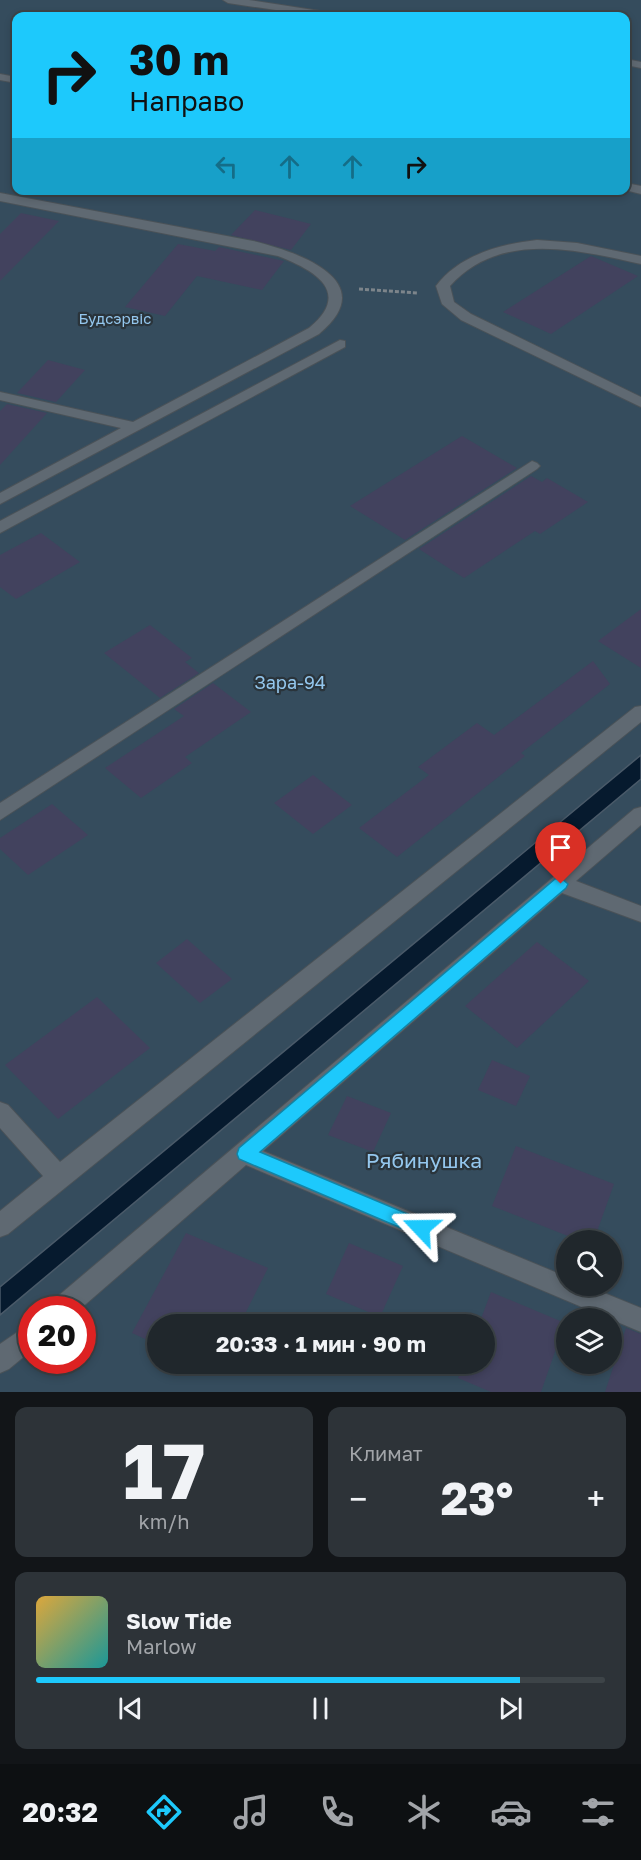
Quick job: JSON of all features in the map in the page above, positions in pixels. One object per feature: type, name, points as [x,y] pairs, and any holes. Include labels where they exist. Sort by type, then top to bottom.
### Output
[{"type":"lane","points":[[228,0],[307,12]]},
{"type":"lane","points":[[0,197],[268,250],[308,264],[334,287],[337,300],[334,312],[326,322],[0,499]]},
{"type":"lane","points":[[641,260],[552,243],[518,244],[490,253],[458,271],[443,286],[442,295],[447,303],[466,317],[641,403]]},
{"type":"lane","points":[[0,528],[340,344]]},
{"type":"lane","points":[[0,396],[135,427]]},
{"type":"lane","points":[[0,813],[532,466]]},
{"type":"lane","points":[[0,1226],[641,712]]},
{"type":"lane","points":[[77,1296],[641,814]]},
{"type":"lane","points":[[561,884],[641,914]]},
{"type":"lane","points":[[0,1112],[59,1177]]},
{"type":"lane","points":[[245,1154],[641,1320]]},
{"type":"lane","points":[[0,1360],[18,1345]]},
{"type":"path","points":[[334,287],[442,295]]},
{"type":"green space","points":[[0,0],[641,0],[641,1392],[0,1392]]},
{"type":"shaded area","points":[[641,755],[641,779],[23,1296],[18,1296],[18,1300],[0,1315],[0,1287]]},
{"type":"building","points":[[255,210],[311,224],[291,250],[231,235]]},
{"type":"building","points":[[21,213],[59,221],[0,281],[0,234]]},
{"type":"building","points":[[178,244],[215,251],[219,247],[284,261],[262,290],[197,276],[165,316],[125,307]]},
{"type":"building","points":[[591,256],[638,276],[551,334],[503,312]]},
{"type":"building","points":[[48,360],[85,370],[56,402],[17,393]]},
{"type":"building","points":[[7,404],[47,413],[0,465],[0,411]]},
{"type":"building","points":[[462,436],[517,468],[405,540],[350,506]]},
{"type":"building","points":[[531,476],[542,482],[547,478],[588,502],[540,534],[535,531],[464,578],[419,549]]},
{"type":"building","points":[[41,533],[80,562],[16,599],[0,587],[0,555]]},
{"type":"building","points":[[641,609],[641,668],[598,641]]},
{"type":"building","points":[[150,625],[192,658],[185,662],[199,673],[160,698],[104,653]]},
{"type":"building","points":[[593,661],[610,684],[521,753],[525,756],[397,857],[359,828],[429,775],[418,767],[477,723],[494,735]]},
{"type":"building","points":[[213,683],[251,712],[185,757],[192,763],[141,798],[105,768],[184,716],[174,709]]},
{"type":"building","points":[[313,775],[352,805],[313,834],[274,803]]},
{"type":"building","points":[[52,804],[88,835],[28,875],[0,849],[0,838]]},
{"type":"building","points":[[187,939],[232,979],[200,1003],[156,963]]},
{"type":"building","points":[[537,942],[589,981],[517,1048],[465,1006]]},
{"type":"building","points":[[97,997],[150,1048],[58,1119],[5,1065]]},
{"type":"building","points":[[492,1060],[530,1076],[516,1106],[478,1090]]},
{"type":"building","points":[[347,1096],[391,1113],[373,1152],[328,1135]]},
{"type":"building","points":[[516,1146],[614,1184],[598,1230],[556,1231],[492,1206]]},
{"type":"building","points":[[186,1233],[268,1268],[245,1314],[147,1314],[147,1340],[132,1333]]},
{"type":"building","points":[[349,1243],[403,1266],[381,1314],[373,1314],[326,1294]]},
{"type":"building","points":[[491,1292],[556,1319],[556,1349],[541,1392],[491,1392],[458,1378],[460,1374],[495,1374],[495,1314],[483,1314]]},
{"type":"building","points":[[626,1328],[641,1334],[641,1392],[605,1392],[611,1374],[622,1374],[622,1340]]},
{"type":"route","points":[[421,1228],[245,1154],[561,884]]},
{"type":"park label","name":"Будсэрвіс","points":[[115,318]]},
{"type":"park label","name":"Зара-94","points":[[290,682]]},
{"type":"park label","name":"Рябинушка","points":[[424,1160]]}]
